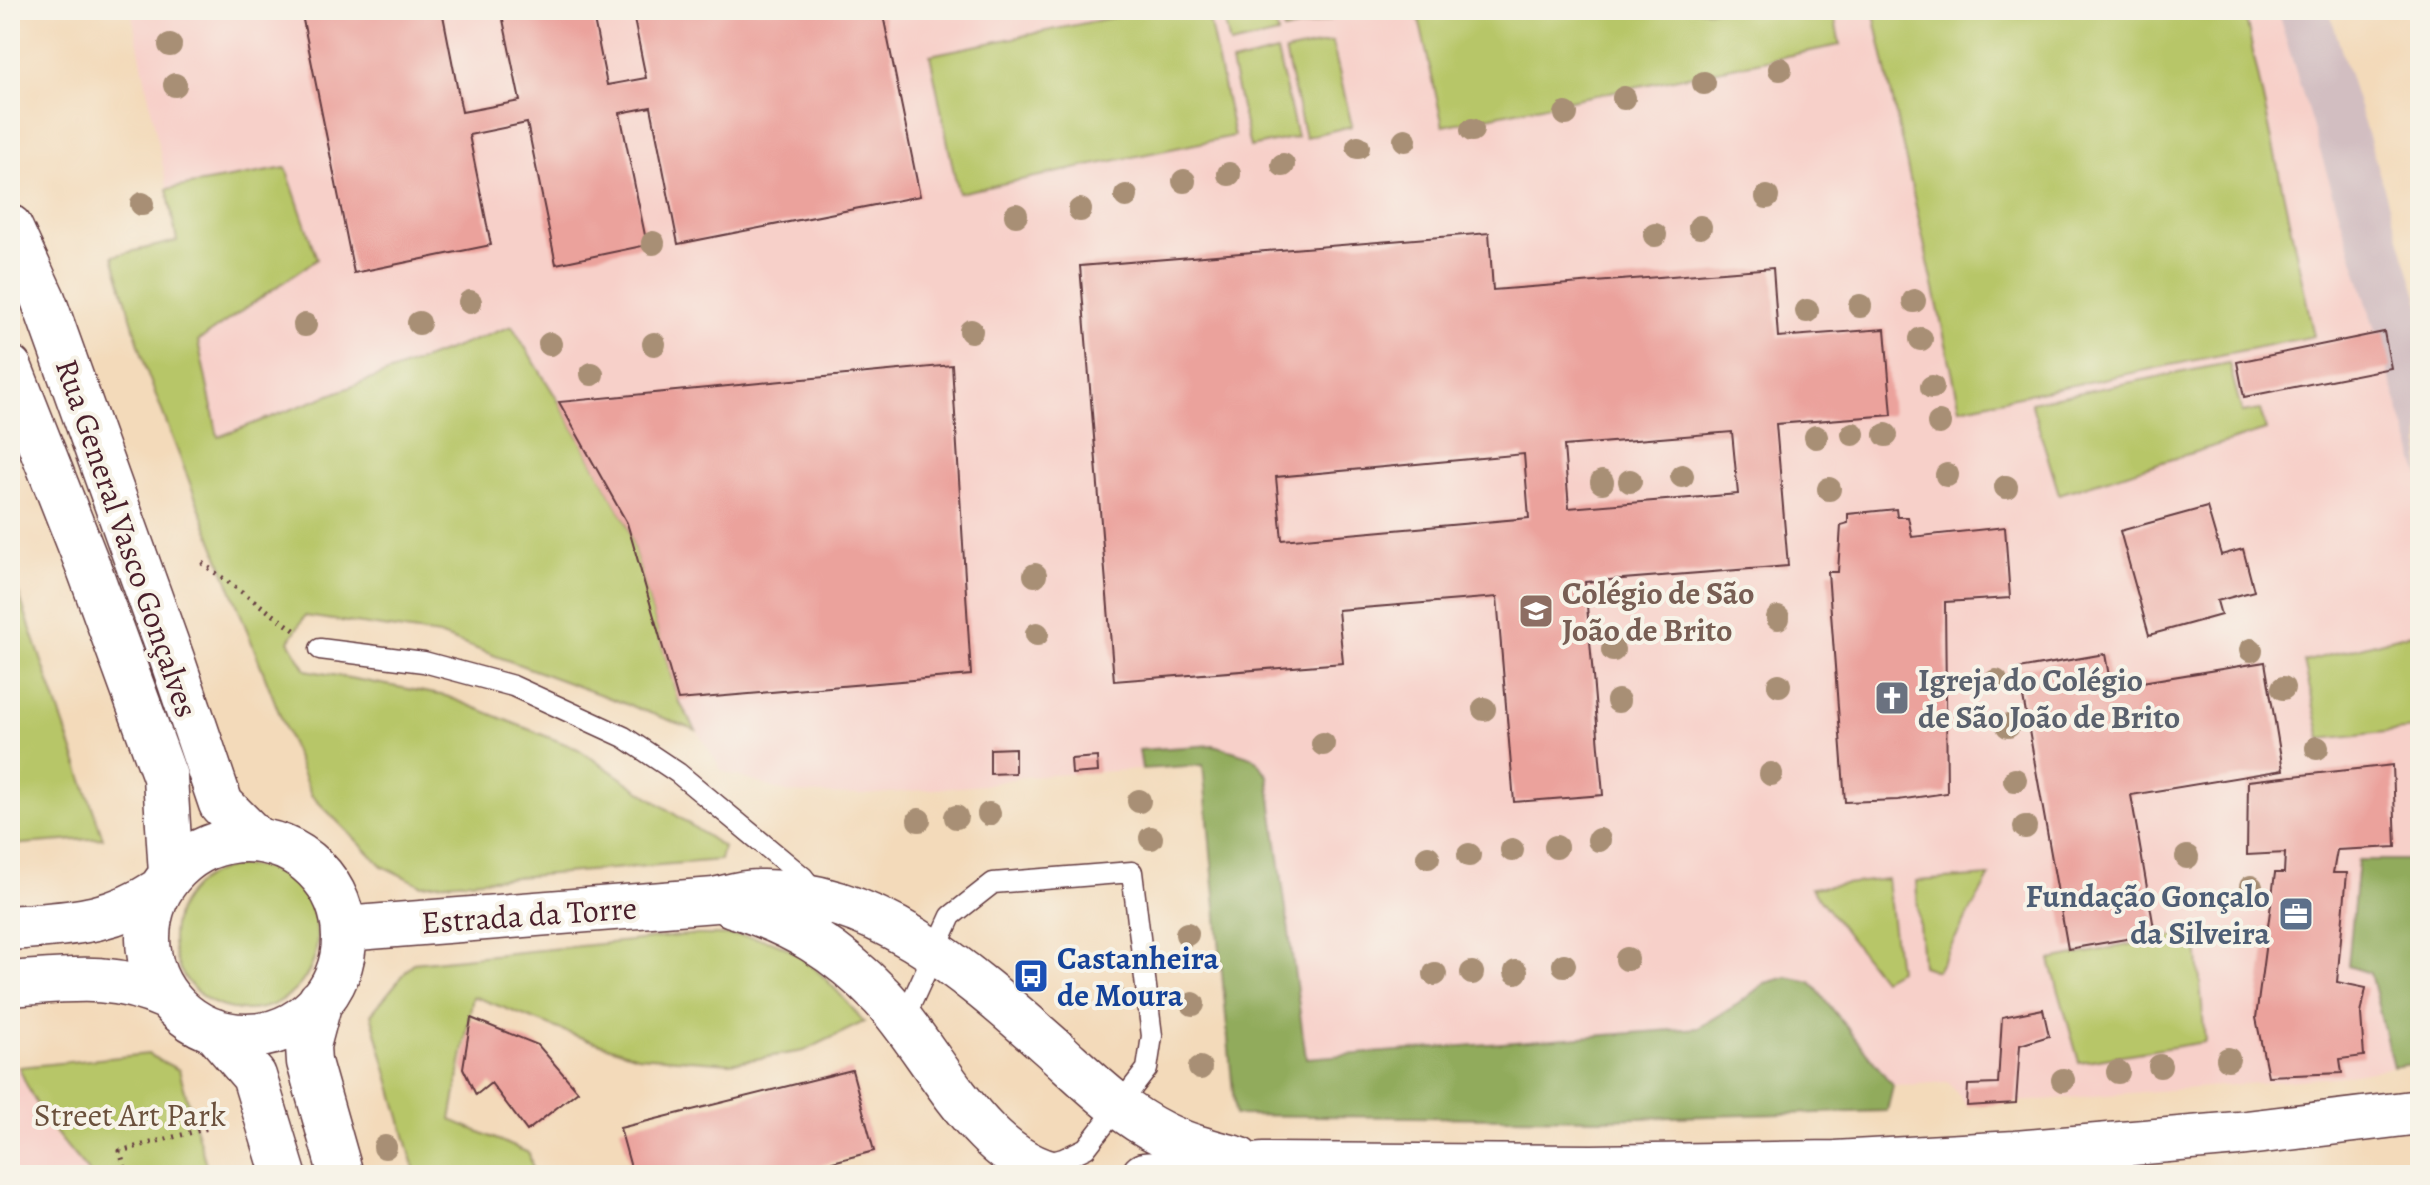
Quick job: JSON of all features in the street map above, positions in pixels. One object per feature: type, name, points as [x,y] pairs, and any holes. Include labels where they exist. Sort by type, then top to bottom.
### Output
[{"type":"street","name":"Rua General Vasco Gonçalves","points":[[10,227],[48,314],[221,804],[257,840]]},
{"type":"street","name":"Rua General Vasco Gonçalves","points":[[10,368],[88,566],[165,777],[165,882]]},
{"type":"street","points":[[10,928],[100,919],[121,912],[165,882],[184,861],[219,843],[257,840],[294,852],[316,870],[333,893],[344,929],[339,968],[320,1001],[308,1046],[309,1062],[341,1175]]},
{"type":"street","points":[[165,882],[150,917],[147,946],[151,964],[168,998]]},
{"type":"street","name":"Estrada da Torre","points":[[344,929],[715,900],[755,892],[803,895],[871,915],[935,951],[1007,1007],[1118,1106],[1163,1134],[1189,1145],[1264,1165]]},
{"type":"street","name":"Estrada da Torre","points":[[715,900],[790,925],[816,940],[856,973],[903,1021],[986,1131],[1012,1154],[1046,1171]]},
{"type":"street","points":[[10,984],[105,979],[127,982],[168,998],[198,1023],[215,1031],[253,1035],[291,1025],[320,1001]]},
{"type":"street","points":[[215,1031],[254,1076],[284,1175]]},
{"type":"street","name":"Estrada da Torre","points":[[1144,1175],[1264,1165],[1592,1171],[1835,1163],[2016,1153],[2238,1134],[2420,1112]]},
{"type":"lane","points":[[320,649],[424,662],[513,686],[624,737],[678,773],[803,877],[822,900]]},
{"type":"lane","name":"Estrada da Torre","points":[[903,1021],[951,916],[993,883],[1132,872],[1152,1036],[1147,1069],[1086,1148],[1046,1171]]},
{"type":"path","points":[[202,563],[320,649]]},
{"type":"path","points":[[127,1175],[120,1151],[208,1128]]},
{"type":"shaded area","name":"Colégio de São João de Brito","points":[[131,10],[2311,10],[2420,446],[2420,1063],[2336,1077],[1967,1106],[1948,1082],[1893,1086],[1887,1111],[1601,1119],[1235,1115],[1203,765],[1023,777],[983,785],[863,795],[789,793],[722,771],[678,700],[627,523],[512,326],[218,437]]},
{"type":"shaded area","points":[[2277,10],[2329,10],[2420,306],[2420,477]]},
{"type":"shaded area","points":[[19,1067],[28,1090],[53,1133],[91,1175],[10,1175],[10,1068]]},
{"type":"green space","points":[[1149,10],[1207,10],[1234,136],[958,193],[930,55]]},
{"type":"green space","points":[[1222,10],[1272,10],[1278,34],[1230,45]]},
{"type":"green space","points":[[1279,10],[1328,10],[1330,20],[1284,31]]},
{"type":"green space","points":[[1417,10],[1833,10],[1840,45],[1443,126]]},
{"type":"green space","points":[[1873,10],[2244,10],[2314,336],[1960,408]]},
{"type":"green space","points":[[1332,42],[1352,126],[1305,137],[1285,52]]},
{"type":"green space","points":[[1277,52],[1297,137],[1250,147],[1231,63]]},
{"type":"green space","points":[[286,168],[317,259],[198,341],[218,437],[512,326],[627,523],[678,700],[696,730],[439,635],[305,616],[289,641],[306,670],[446,696],[578,749],[723,847],[720,860],[421,885],[382,866],[311,795],[148,375],[113,256],[177,241],[167,189]]},
{"type":"green space","points":[[2229,363],[2242,413],[2260,410],[2266,430],[2059,494],[2031,402]]},
{"type":"green space","points":[[10,569],[103,838],[10,845]]},
{"type":"green space","points":[[2420,631],[2420,787],[2413,729],[2321,739],[2304,662]]},
{"type":"green space","points":[[1214,745],[1255,758],[1268,776],[1306,1058],[1698,1028],[1765,983],[1787,977],[1811,982],[1893,1086],[1887,1111],[1601,1119],[1235,1115],[1203,765],[1142,769],[1139,750]]},
{"type":"green space","points":[[2420,835],[2420,1063],[2393,1067],[2370,973],[2348,966],[2358,860],[2413,860]]},
{"type":"green space","points":[[245,866],[273,871],[296,887],[312,910],[317,938],[312,966],[296,989],[273,1005],[245,1010],[217,1005],[194,989],[178,966],[173,938],[178,910],[194,887],[217,871]]},
{"type":"green space","points":[[1990,876],[1937,971],[1922,966],[1916,881]]},
{"type":"green space","points":[[1887,879],[1898,970],[1882,979],[1811,888]]},
{"type":"green space","points":[[2196,932],[2205,1042],[2079,1062],[2050,960]]},
{"type":"green space","points":[[689,935],[750,937],[783,946],[822,975],[864,1022],[804,1051],[730,1063],[637,1056],[473,996],[451,1120],[529,1153],[534,1175],[416,1175],[371,1014],[413,963]]},
{"type":"green space","name":"Street Art Park","points":[[148,1054],[179,1070],[209,1175],[91,1175],[41,1111],[19,1067]]},
{"type":"building","points":[[301,10],[442,10],[462,112],[520,101],[501,10],[592,10],[607,85],[646,78],[633,14],[656,10],[882,10],[920,196],[678,244],[651,107],[620,113],[647,245],[556,264],[527,123],[469,135],[491,245],[354,273]]},
{"type":"building","points":[[1489,233],[1493,290],[1773,268],[1778,337],[1885,329],[1892,415],[1776,424],[1788,566],[1585,582],[1603,795],[1514,802],[1497,597],[1338,610],[1343,663],[1114,681],[1080,266]],"holes":[[[1732,432],[1738,494],[1569,508],[1564,446]],[[1524,454],[1529,518],[1282,540],[1276,477]]]},
{"type":"building","points":[[2384,332],[2391,368],[2244,397],[2237,362]]},
{"type":"building","points":[[952,365],[971,675],[678,700],[627,523],[559,402]]},
{"type":"building","points":[[2207,507],[2221,555],[2243,549],[2254,591],[2217,601],[2221,615],[2149,635],[2120,531]]},
{"type":"building","name":"Igreja do Colégio de São João de Brito","points":[[1896,509],[1897,517],[1908,517],[1912,537],[2005,527],[2010,598],[1945,602],[1947,793],[1898,800],[1845,802],[1828,572],[1838,572],[1841,525],[1848,523],[1848,514]]},
{"type":"building","points":[[2105,654],[2111,687],[2265,662],[2283,770],[2131,795],[2155,934],[2068,949],[2018,669]]},
{"type":"building","points":[[1015,748],[1015,773],[990,774],[990,749]]},
{"type":"building","points":[[1097,757],[1098,772],[1072,774],[1071,759]]},
{"type":"building","points":[[2393,765],[2396,847],[2337,850],[2333,873],[2347,873],[2337,982],[2366,988],[2361,1014],[2364,1056],[2340,1059],[2342,1073],[2268,1076],[2256,1018],[2275,873],[2284,873],[2285,853],[2247,855],[2248,781]]},
{"type":"building","points":[[2043,1009],[2049,1036],[2020,1045],[2016,1103],[1967,1106],[1968,1085],[1998,1084],[2002,1017]]},
{"type":"building","points":[[471,1018],[538,1045],[578,1091],[527,1131],[491,1083],[476,1095],[463,1068]]},
{"type":"building","points":[[852,1070],[874,1151],[784,1175],[633,1175],[620,1128]]},
{"type":"place","name":"Colégio de São João de Brito","points":[[1536,611]]},
{"type":"place","name":"Igreja do Colégio de São João de Brito","points":[[1892,698]]},
{"type":"place","name":"Fundação Gonçalo da Silveira","points":[[2296,914]]},
{"type":"place","name":"Castanheira de Moura","points":[[1031,976]]}]
